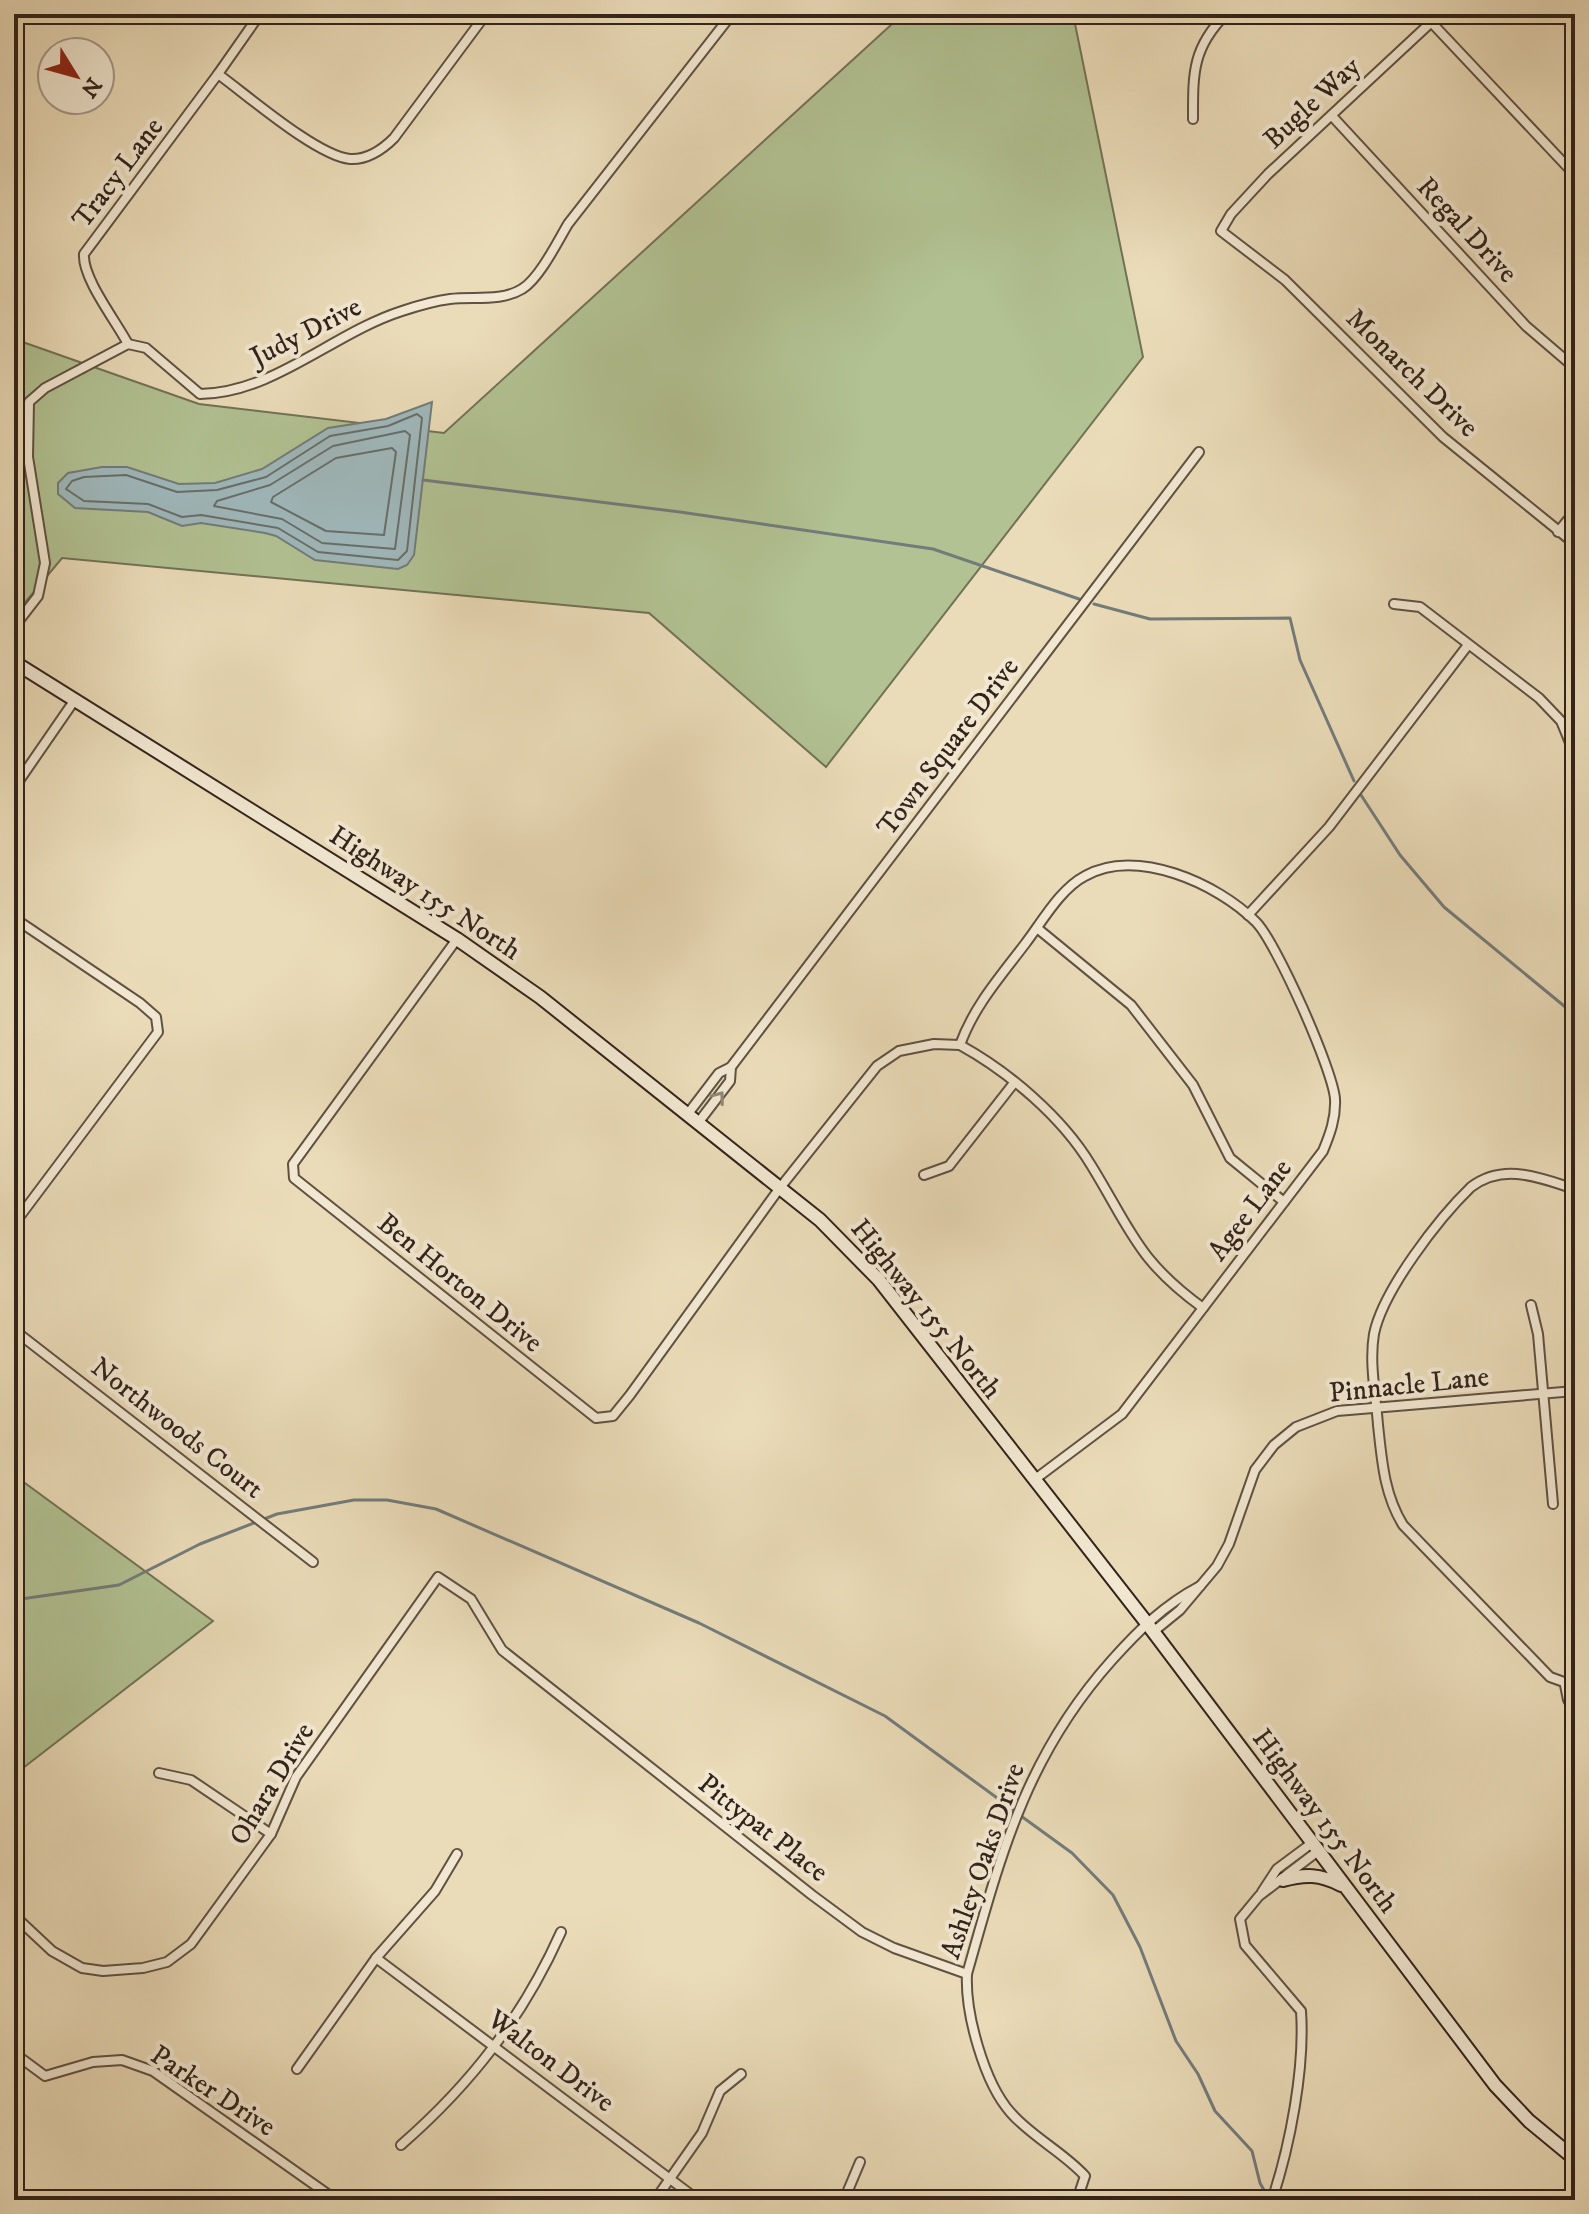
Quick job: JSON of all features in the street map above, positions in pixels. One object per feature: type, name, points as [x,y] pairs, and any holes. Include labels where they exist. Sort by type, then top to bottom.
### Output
[{"type":"main road","name":"Highway 155 North","points":[[14,662],[457,939],[540,997],[820,1220],[865,1264],[1149,1627],[1495,2085],[1529,2121],[1575,2159]]},
{"type":"main road","points":[[1283,1880],[1319,1876],[1345,1887]]},
{"type":"street","name":"Tracy Lane","points":[[128,344],[86,276],[84,254],[260,14]]},
{"type":"street","points":[[218,74],[331,153],[351,159],[379,153],[394,138],[486,14]]},
{"type":"street","name":"Judy Drive","points":[[128,344],[146,348],[200,394],[223,394],[263,380],[371,322],[404,310],[450,299],[485,299],[522,289],[551,253],[568,224],[732,14]]},
{"type":"street","points":[[1193,119],[1193,70],[1203,43],[1226,14]]},
{"type":"street","name":"Bugle Way","points":[[1221,231],[1231,214],[1268,174],[1440,14]]},
{"type":"street","points":[[1431,22],[1575,175]]},
{"type":"street","name":"Regal Drive","points":[[1332,116],[1526,326],[1575,368]]},
{"type":"street","name":"Monarch Drive","points":[[1221,231],[1285,280],[1443,437],[1575,544]]},
{"type":"street","points":[[14,627],[38,596],[45,563],[28,457],[29,402],[45,388],[128,344]]},
{"type":"street","name":"Town Square Drive","points":[[687,1115],[719,1073],[731,1067],[1199,452]]},
{"type":"street","points":[[1558,532],[1575,511]]},
{"type":"street","points":[[1394,604],[1420,607],[1539,698],[1561,721],[1575,755]]},
{"type":"street","points":[[1203,1308],[1150,1264],[1129,1236],[1090,1163],[1061,1125],[983,1058],[960,1045],[972,1014],[1037,928],[1082,877],[1104,867],[1130,862],[1161,869],[1204,887],[1248,915],[1329,827],[1468,645]]},
{"type":"street","points":[[14,788],[74,701]]},
{"type":"street","name":"Agee Lane","points":[[1034,1480],[1122,1414],[1323,1151],[1333,1125],[1335,1098],[1329,1072],[1273,949],[1258,923],[1248,915]]},
{"type":"street","points":[[14,918],[140,1003],[156,1017],[158,1032],[14,1224]]},
{"type":"street","points":[[1037,928],[1131,1005],[1193,1085],[1230,1158],[1284,1202]]},
{"type":"street","name":"Ben Horton Drive","points":[[457,939],[293,1164],[294,1178],[596,1418],[613,1416],[779,1189],[877,1066],[899,1051],[934,1044],[960,1045]]},
{"type":"street","name":"Town Square Drive","points":[[698,1123],[730,1081],[731,1067]]},
{"type":"street","points":[[924,1175],[949,1166],[1014,1083]]},
{"type":"street","points":[[1575,1189],[1529,1175],[1507,1173],[1483,1179],[1464,1194],[1397,1281],[1380,1313],[1373,1345],[1387,1491],[1407,1532],[1545,1672],[1565,1685],[1575,1686]]},
{"type":"street","points":[[1531,1305],[1538,1334],[1553,1504]]},
{"type":"street","name":"Northwoods Court","points":[[14,1330],[313,1562]]},
{"type":"street","name":"Pinnacle Lane","points":[[1149,1627],[1172,1601],[1200,1586],[1226,1553],[1250,1479],[1274,1445],[1296,1427],[1320,1415],[1377,1407],[1575,1391]]},
{"type":"street","name":"Ohara Drive","points":[[20,1921],[52,1951],[82,1968],[103,1971],[143,1968],[167,1962],[191,1944],[271,1834],[296,1777],[438,1577],[471,1599],[502,1650],[548,1687]]},
{"type":"street","name":"Ashley Oaks Drive","points":[[1077,2200],[1085,2176],[1011,2113],[998,2095],[966,1999],[967,1974],[1011,1830],[1041,1759],[1072,1708],[1149,1627]]},
{"type":"street","points":[[1565,1685],[1568,1700],[1575,1703]]},
{"type":"street","name":"Pittypat Place","points":[[548,1687],[862,1932],[894,1948],[967,1974]]},
{"type":"street","points":[[159,1773],[191,1780],[271,1834]]},
{"type":"street","points":[[1259,1896],[1283,1880],[1315,1847]]},
{"type":"street","points":[[1272,2200],[1281,2173],[1302,2028],[1301,2011],[1245,1945],[1240,1933],[1240,1919],[1277,1869],[1315,1847]]},
{"type":"street","points":[[297,2069],[376,1958],[435,1891],[457,1854]]},
{"type":"street","points":[[401,2145],[448,2104],[495,2045],[537,1986],[561,1932]]},
{"type":"street","name":"Walton Drive","points":[[376,1958],[698,2200]]},
{"type":"street","name":"Parker Drive","points":[[14,2053],[45,2076],[93,2062],[122,2060],[153,2071],[336,2200]]},
{"type":"street","points":[[655,2200],[702,2133],[720,2091],[741,2074]]},
{"type":"street","points":[[844,2200],[860,2162]]},
{"type":"green space","points":[[903,14],[1073,14],[1143,357],[826,767],[649,613],[62,558],[14,616],[14,339],[199,404],[444,433]]},
{"type":"green space","points":[[14,1475],[213,1621],[14,1775]]},
{"type":"water","points":[[432,402],[414,555],[407,565],[398,569],[315,560],[276,536],[265,533],[201,523],[182,526],[148,512],[75,508],[58,494],[58,483],[68,473],[102,467],[127,467],[179,484],[215,483],[262,469],[328,428],[386,419]]},
{"type":"waterway","points":[[423,480],[680,512],[933,549],[1079,599]]},
{"type":"waterway","points":[[1094,604],[1150,619],[1290,618],[1300,660],[1354,781]]},
{"type":"waterway","points":[[1361,795],[1400,855],[1444,907],[1575,1015]]},
{"type":"waterway","points":[[14,1600],[119,1585],[200,1544],[277,1514],[354,1500],[387,1500],[436,1509],[699,1623],[885,1716],[1015,1811]]},
{"type":"waterway","points":[[1021,1816],[1072,1853],[1113,1895],[1140,1947],[1176,2041],[1198,2074],[1215,2111],[1252,2151],[1260,2183],[1269,2199]]}]
